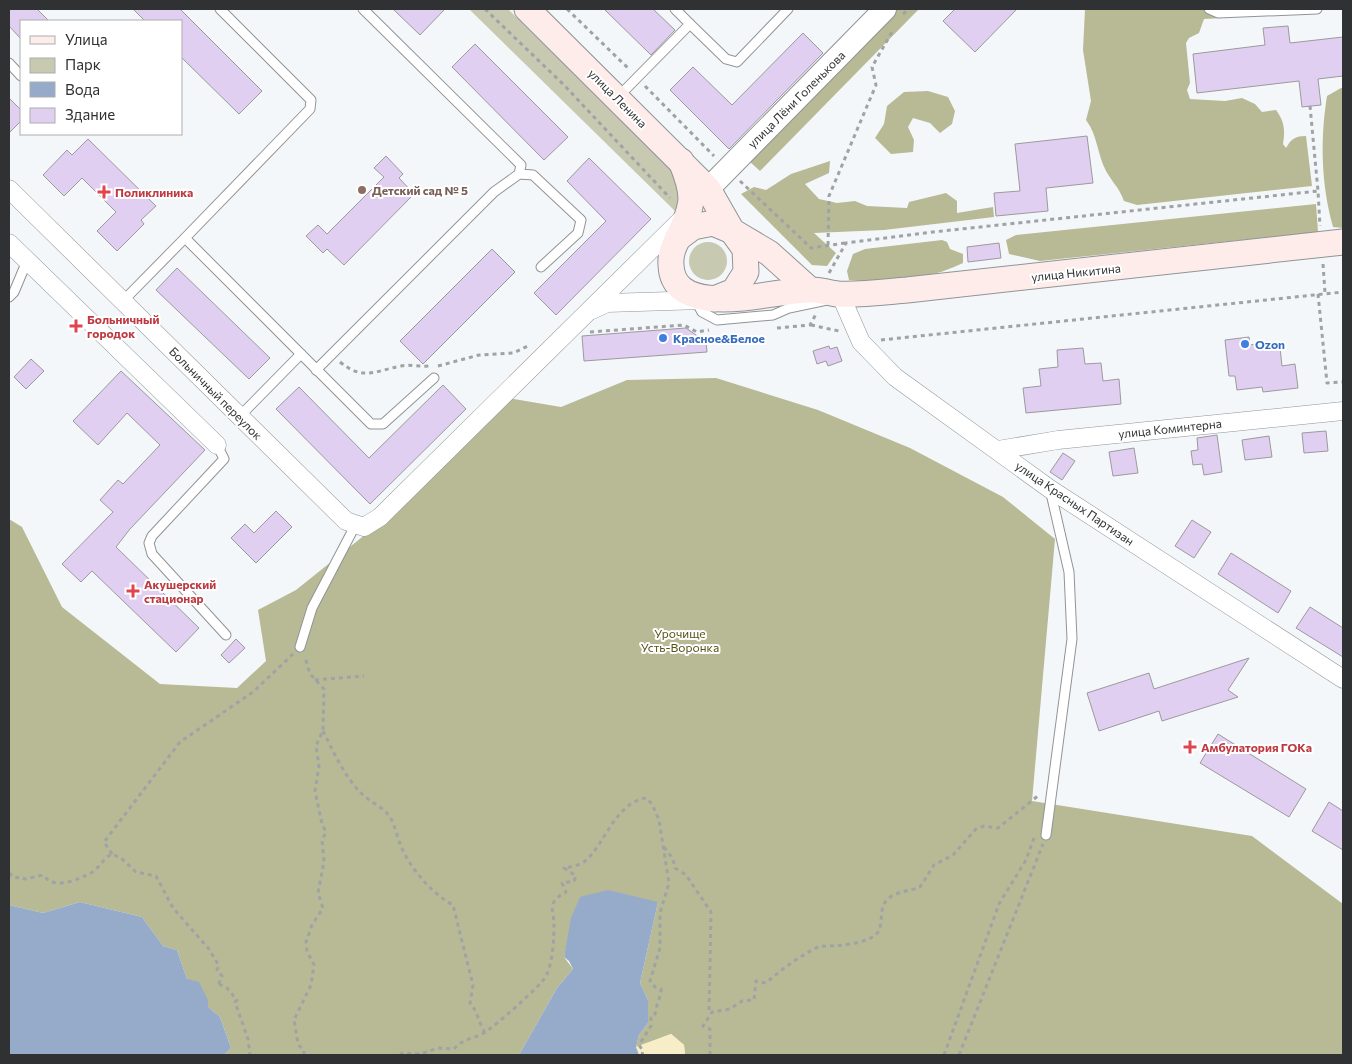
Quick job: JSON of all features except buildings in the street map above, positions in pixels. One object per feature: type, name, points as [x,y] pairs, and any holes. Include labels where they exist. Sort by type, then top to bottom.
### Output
[{"type":"main road","name":"улица Ленина","points":[[526,9],[708,189],[732,231]]},
{"type":"main road","points":[[681,161],[689,180],[688,213],[671,253],[670,268],[676,282],[692,296],[704,300],[734,291],[746,272],[745,249],[732,231]]},
{"type":"main road","points":[[677,240],[693,226],[713,223],[732,231],[768,253],[823,294]]},
{"type":"main road","name":"улица Никитина","points":[[704,300],[907,290],[1332,243]]},
{"type":"street","name":"улица Лёни Голенькова","points":[[708,189],[890,17]]},
{"type":"street","name":"Больничный переулок","points":[[9,189],[346,520],[360,525]]},
{"type":"street","points":[[360,525],[380,517],[688,213],[708,189]]},
{"type":"street","points":[[9,243],[217,445]]},
{"type":"street","name":"улица Красных Партизан","points":[[823,294],[861,342],[895,378],[1050,489],[1343,679]]},
{"type":"street","points":[[587,312],[607,303],[704,300]]},
{"type":"street","name":"улица Коминтерна","points":[[998,450],[1058,440],[1343,411]]},
{"type":"lane","points":[[123,301],[310,109],[311,100],[220,9]]},
{"type":"lane","points":[[316,370],[494,192],[518,174],[521,165],[363,9]]},
{"type":"lane","points":[[675,9],[726,59],[737,62],[788,9]]},
{"type":"lane","points":[[1209,9],[1218,14],[1317,9]]},
{"type":"lane","points":[[617,98],[639,79],[690,24]]},
{"type":"lane","points":[[9,63],[20,75]]},
{"type":"lane","points":[[518,174],[533,175],[581,220],[578,233],[541,267]]},
{"type":"lane","points":[[185,238],[371,424],[383,424],[434,378]]},
{"type":"lane","points":[[9,297],[14,292],[27,261]]},
{"type":"lane","points":[[240,416],[301,354]]},
{"type":"lane","points":[[217,445],[224,459],[152,536],[149,543],[152,554],[226,635]]},
{"type":"lane","points":[[1046,835],[1072,639],[1069,572],[1050,489]]},
{"type":"lane","points":[[300,648],[312,608],[360,525]]},
{"type":"path","points":[[485,9],[564,85],[688,213]]},
{"type":"path","points":[[567,9],[727,169],[811,248],[932,232],[1318,191]]},
{"type":"path","points":[[828,246],[829,196],[876,85],[872,67],[890,17]]},
{"type":"path","points":[[1310,106],[1318,191],[1332,243],[1325,294]]},
{"type":"path","points":[[810,325],[823,294],[826,278],[846,243]]},
{"type":"path","points":[[876,340],[1343,292]]},
{"type":"path","points":[[1318,294],[1327,383],[1343,382]]},
{"type":"path","points":[[564,334],[684,325],[697,332],[713,330]]},
{"type":"path","points":[[772,328],[810,325],[848,334]]},
{"type":"path","points":[[330,356],[358,374],[403,366],[441,366],[456,360],[479,355],[513,353],[536,343]]},
{"type":"path","points":[[250,1055],[248,1040],[235,1002],[236,1000],[223,985],[219,984],[218,986],[222,976],[218,974],[217,968],[219,967],[213,955],[173,908],[156,876],[136,872],[121,858],[112,854],[104,842],[180,742],[254,692],[300,648],[304,650],[307,667],[315,680],[324,689],[322,730],[316,746],[319,766],[315,791],[322,824],[326,832],[322,840],[324,861],[318,893],[323,908],[312,925],[306,942],[307,951],[314,965],[311,985],[294,1020],[298,1044],[304,1051],[304,1055]]},
{"type":"path","points":[[315,680],[364,676]]},
{"type":"path","points":[[322,730],[339,764],[363,795],[382,808],[391,819],[401,848],[421,877],[441,899],[453,905],[473,985],[470,1003],[474,1007],[478,1022],[485,1032]]},
{"type":"path","points":[[710,1055],[710,1029],[703,1026],[710,1015],[716,1010],[730,1009],[742,1001],[754,1000],[756,981],[766,983],[792,960],[805,956],[820,946],[829,948],[875,936],[879,931],[883,907],[888,899],[909,889],[920,887],[934,865],[953,855],[976,829],[984,826],[998,828],[1053,782]]},
{"type":"path","points":[[400,1055],[402,1053],[421,1054],[438,1048],[454,1049],[459,1043],[485,1032],[535,989],[546,976],[554,930],[552,905],[558,896],[566,892],[562,883],[574,881],[576,876],[564,868],[565,866],[569,867],[584,862],[621,813],[643,798],[646,798],[656,812],[664,847],[669,883],[660,913],[660,948],[650,981],[655,987],[662,989],[655,1006],[655,1016],[651,1018],[651,1026],[639,1045],[643,1051],[642,1055]]},
{"type":"path","points":[[944,1055],[947,1042],[999,904],[1026,860],[1036,834]]},
{"type":"path","points":[[959,1055],[1046,835]]},
{"type":"path","points":[[664,847],[673,859],[675,868],[686,875],[711,912],[710,1015]]},
{"type":"path","points":[[9,874],[15,878],[20,877],[24,879],[42,874],[48,881],[57,885],[91,873],[112,854]]},
{"type":"green space","points":[[469,9],[508,9],[671,169],[685,196],[676,212]]},
{"type":"green space","points":[[897,9],[919,9],[760,171],[749,161]]},
{"type":"green space","points":[[1085,9],[1229,9],[1223,18],[1204,19],[1199,33],[1189,38],[1186,43],[1190,83],[1187,90],[1190,99],[1225,101],[1242,98],[1255,104],[1262,112],[1276,110],[1283,123],[1283,144],[1286,148],[1294,139],[1306,136],[1312,186],[1137,205],[1124,201],[1106,171],[1093,132],[1086,120],[1091,101],[1083,50]]},
{"type":"green space","points":[[1343,88],[1343,228],[1333,227],[1326,195],[1323,162],[1323,129],[1327,96]]},
{"type":"green space","points":[[928,91],[948,97],[955,111],[952,124],[940,133],[930,123],[913,118],[908,127],[914,140],[913,152],[891,154],[875,138],[884,124],[887,106],[904,92]]},
{"type":"green space","points":[[830,161],[829,173],[805,184],[819,199],[837,203],[855,201],[867,206],[907,208],[909,202],[946,193],[957,201],[957,213],[993,207],[994,217],[884,230],[814,233],[836,253],[827,266],[812,265],[741,194],[754,187],[766,190],[791,174]]},
{"type":"green space","points":[[1316,204],[1318,232],[1040,261],[1009,254],[1006,240],[1016,235]]},
{"type":"green space","points":[[942,240],[947,242],[950,249],[963,254],[963,263],[922,277],[893,281],[849,280],[847,271],[853,254],[865,249]]},
{"type":"green space","points":[[708,242],[722,247],[727,261],[722,275],[708,280],[694,275],[689,261],[694,247]]},
{"type":"green space","name":"Урочище Усть-Воронка","points":[[716,378],[818,410],[910,448],[1003,497],[1055,539],[1032,801],[1252,836],[1343,904],[1343,1055],[685,1055],[684,1045],[671,1034],[636,1047],[639,1035],[648,1023],[648,1000],[640,983],[658,902],[568,939],[564,957],[573,969],[557,988],[519,1055],[224,1055],[231,1048],[220,1017],[208,1007],[187,979],[177,950],[163,946],[142,917],[80,902],[43,913],[9,905],[9,519],[22,527],[62,607],[160,684],[237,688],[266,661],[258,610],[296,590],[406,502],[508,398],[561,407],[627,380]]},
{"type":"sand","points":[[671,1034],[684,1045],[685,1055],[639,1055],[636,1047]]},
{"type":"water","points":[[608,890],[658,902],[640,983],[648,1000],[648,1023],[639,1035],[636,1047],[639,1055],[519,1055],[557,988],[573,969],[569,961],[564,957],[571,918],[580,897]]},
{"type":"water","points":[[80,902],[142,917],[163,946],[177,950],[187,979],[199,982],[208,1000],[208,1007],[220,1017],[231,1048],[224,1055],[9,1055],[9,905],[43,913]]},
{"type":"place","name":"Детский сад № 5","points":[[362,190]]},
{"type":"place","name":"Поликлиника","points":[[104,192]]},
{"type":"place","name":"Больничный городок","points":[[76,326]]},
{"type":"place","name":"Красное&Белое","points":[[663,338]]},
{"type":"place","name":"Ozon","points":[[1245,344]]},
{"type":"place","name":"Акушерский стационар","points":[[133,591]]},
{"type":"place","name":"Амбулатория ГОКа","points":[[1190,747]]}]
